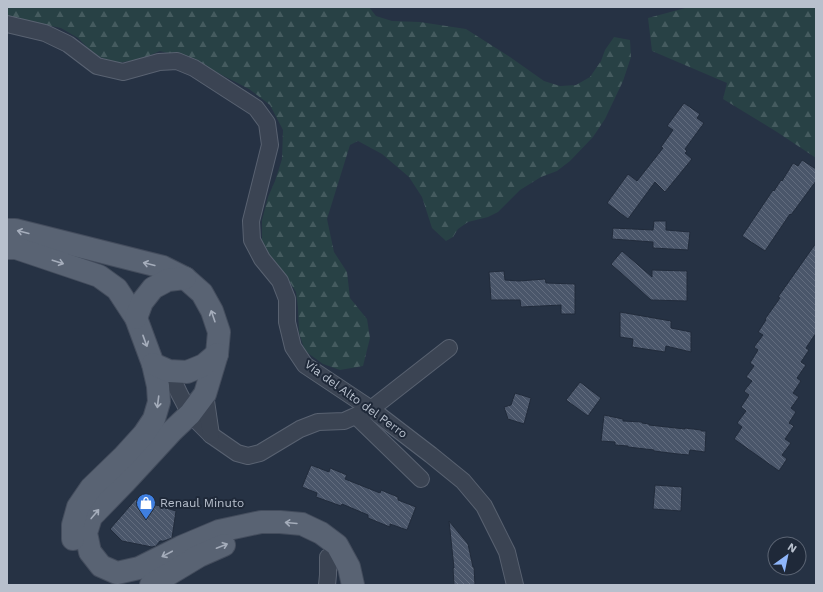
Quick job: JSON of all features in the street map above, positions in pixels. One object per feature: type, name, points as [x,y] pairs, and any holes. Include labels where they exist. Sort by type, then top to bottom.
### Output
[{"type":"main road","points":[[7,230],[15,230],[163,267],[185,278],[202,293],[212,311],[219,332],[217,354],[205,394],[190,414],[172,430],[91,517],[86,534],[90,552],[101,566],[117,573],[139,568],[181,547],[219,531],[261,522],[280,522],[302,524],[321,533],[337,545],[349,567],[353,585]]},
{"type":"main road","points":[[7,248],[16,248],[99,276],[117,289],[136,318],[161,367],[158,386],[159,402],[154,419],[144,434],[124,456],[91,488],[78,508],[73,525],[73,544],[80,564],[97,580],[108,585]]},
{"type":"main road","points":[[136,318],[142,302],[153,288],[168,280],[185,278]]},
{"type":"main road","points":[[161,367],[187,372],[204,366],[217,354]]},
{"type":"main road","points":[[151,585],[199,556],[227,544],[260,536],[303,539],[318,547],[328,557],[336,571],[340,585]]},
{"type":"street","name":"Vía del Alto del Perro","points":[[7,24],[45,33],[68,44],[98,66],[123,72],[159,62],[177,61],[194,68],[256,108],[267,123],[270,145],[251,221],[252,240],[262,259],[280,281],[287,299],[287,322],[293,347],[305,364],[371,409],[463,480],[484,506],[507,552],[515,585]]},
{"type":"street","points":[[161,367],[179,393],[190,414],[211,434],[237,453],[248,456],[260,453],[300,429],[318,422],[344,421],[371,409],[449,348]]},
{"type":"street","points":[[205,394],[211,434]]},
{"type":"street","points":[[356,416],[421,479]]},
{"type":"street","points":[[327,585],[328,557]]},
{"type":"green space","points":[[7,7],[369,7],[376,16],[392,21],[420,22],[466,29],[544,81],[560,86],[576,85],[590,77],[601,61],[605,50],[614,37],[630,40],[631,57],[623,81],[605,119],[593,137],[570,161],[557,171],[541,177],[520,190],[498,212],[488,217],[468,222],[458,229],[453,237],[446,241],[432,228],[422,197],[409,177],[382,154],[358,141],[350,145],[327,219],[334,252],[347,272],[350,298],[367,319],[370,338],[363,366],[340,370],[323,364],[305,351],[299,333],[296,292],[286,276],[269,257],[262,241],[262,220],[268,197],[282,159],[283,130],[270,105],[249,89],[193,60],[160,51],[141,59],[118,63],[100,57],[90,50],[78,38],[61,28],[13,18],[7,15]]},
{"type":"green space","points":[[689,7],[816,7],[816,158],[723,99],[727,83],[652,51],[648,18]]},
{"type":"building","points":[[684,103],[700,114],[697,118],[704,123],[685,149],[687,151],[685,153],[692,159],[665,192],[655,182],[628,219],[607,203],[628,174],[637,181],[663,148],[661,147],[673,130],[667,126]]},
{"type":"building","points":[[802,160],[816,169],[816,181],[791,215],[790,214],[765,251],[742,236],[773,190],[774,191],[781,180],[782,181],[793,163],[798,166]]},
{"type":"building","points":[[654,221],[666,221],[666,230],[690,232],[688,250],[653,248],[653,242],[612,239],[613,228],[653,230]]},
{"type":"building","points":[[816,243],[816,333],[806,348],[809,350],[801,362],[806,365],[797,378],[801,381],[793,393],[799,397],[791,408],[796,412],[789,423],[794,426],[785,439],[791,443],[782,455],[787,459],[779,471],[734,439],[742,427],[737,423],[746,411],[741,407],[749,395],[744,391],[752,381],[746,377],[754,366],[750,363],[758,350],[754,347],[763,335],[758,332],[780,298],[778,297]]},
{"type":"building","points":[[622,251],[652,277],[652,270],[687,271],[687,301],[651,300],[611,264]]},
{"type":"building","points":[[504,271],[505,280],[519,281],[545,279],[546,283],[575,284],[575,314],[561,314],[561,305],[521,307],[520,300],[491,300],[489,272]]},
{"type":"building","points":[[620,312],[671,321],[671,328],[691,332],[691,352],[666,346],[665,352],[632,347],[633,339],[620,337]]},
{"type":"building","points":[[580,382],[601,398],[588,416],[566,400]]},
{"type":"building","points":[[515,393],[531,398],[524,424],[508,419],[504,407],[511,405]]},
{"type":"building","points":[[604,415],[623,419],[623,421],[642,422],[649,425],[706,431],[705,452],[690,450],[689,455],[678,454],[615,445],[615,442],[601,441]]},
{"type":"building","points":[[311,465],[329,472],[330,468],[347,475],[345,479],[380,493],[381,490],[398,497],[398,500],[416,507],[407,530],[390,524],[390,527],[368,518],[368,515],[342,504],[341,506],[316,497],[317,493],[302,487]]},
{"type":"building","points":[[655,485],[682,487],[681,511],[653,509]]},
{"type":"building","name":"Renaul Minuto","points":[[136,499],[176,511],[172,538],[160,541],[156,546],[152,547],[122,541],[110,529]]},
{"type":"building","points":[[449,521],[468,544],[474,567],[475,585],[454,585],[454,568]]},
{"type":"place","name":"Renaul Minuto","points":[[146,520]]}]
